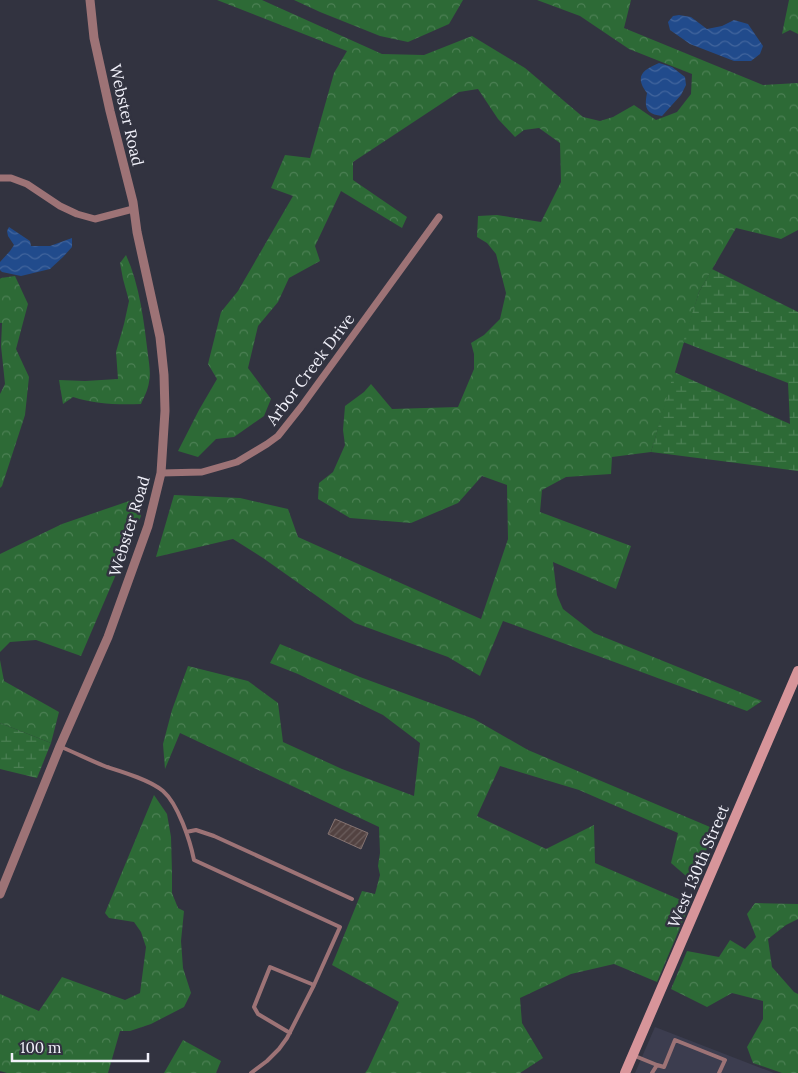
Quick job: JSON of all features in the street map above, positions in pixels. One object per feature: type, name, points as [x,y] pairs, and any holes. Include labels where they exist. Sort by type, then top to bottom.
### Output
[{"type":"main road","name":"West 130th Street","points":[[625,1073],[798,671]]},
{"type":"street","name":"Webster Road","points":[[0,894],[60,746],[108,637],[148,526],[161,473],[165,411],[160,337],[132,202],[94,38],[90,0]]},
{"type":"street","points":[[0,178],[11,178],[27,184],[60,206],[77,214],[95,218],[133,209]]},
{"type":"street","name":"Arbor Creek Drive","points":[[161,473],[202,472],[237,462],[278,436],[439,217]]},
{"type":"lane","points":[[60,746],[104,766],[140,778],[162,790],[174,802],[191,845],[194,860],[340,927],[290,1033],[279,1049],[251,1073]]},
{"type":"lane","points":[[186,832],[196,830],[214,836],[352,899]]},
{"type":"lane","points":[[290,1033],[258,1014],[254,1007],[270,967],[314,985]]},
{"type":"lane","points":[[633,1055],[664,1067],[675,1040],[725,1060],[719,1073]]},
{"type":"lane","points":[[652,1073],[657,1065]]},
{"type":"lane","points":[[657,1065],[658,1073]]},
{"type":"shaded area","points":[[655,1027],[774,1073],[635,1073]]},
{"type":"green space","points":[[217,0],[262,0],[382,54],[424,55],[472,36],[525,68],[583,117],[600,121],[613,117],[634,105],[656,120],[677,112],[691,94],[692,74],[629,49],[580,16],[537,0],[631,0],[624,28],[763,85],[798,83],[798,230],[781,239],[736,228],[699,292],[651,452],[612,457],[611,474],[566,477],[542,490],[540,512],[631,546],[616,589],[553,562],[557,595],[563,609],[594,633],[762,701],[747,711],[503,621],[480,676],[448,657],[355,623],[233,539],[156,557],[174,495],[240,498],[288,509],[298,537],[481,619],[508,539],[507,485],[482,476],[458,503],[411,523],[350,518],[318,499],[319,483],[333,472],[345,445],[343,430],[345,406],[364,392],[371,384],[392,409],[458,407],[474,369],[474,354],[471,343],[484,335],[500,319],[506,293],[496,254],[487,243],[477,237],[478,216],[497,215],[541,222],[561,182],[560,143],[539,128],[524,130],[515,137],[498,119],[478,89],[459,92],[353,162],[353,180],[407,217],[402,228],[341,191],[315,246],[320,261],[289,278],[278,302],[258,326],[248,368],[271,399],[264,416],[234,437],[216,439],[198,457],[178,451],[217,379],[208,364],[221,312],[238,291],[293,196],[271,188],[285,155],[310,158],[334,73],[347,51]]},
{"type":"green space","points":[[294,0],[463,0],[449,24],[408,42],[380,36]]},
{"type":"green space","points":[[789,0],[798,0],[798,34],[790,30],[782,34]]},
{"type":"green space","points":[[126,255],[135,279],[145,330],[150,372],[146,393],[141,404],[106,404],[73,397],[63,404],[59,380],[118,379],[116,352],[129,301],[120,263]]},
{"type":"green space","points":[[712,269],[798,312],[798,471],[651,452],[674,372],[790,424],[788,383],[683,342],[699,292]]},
{"type":"green space","points":[[15,276],[28,304],[16,349],[29,377],[25,415],[0,488],[0,394],[5,384],[1,346],[0,279]]},
{"type":"green space","points":[[135,499],[141,516],[81,656],[36,640],[10,642],[0,652],[0,554],[62,524]]},
{"type":"green space","points":[[280,644],[360,677],[474,719],[528,750],[710,827],[711,839],[693,882],[671,863],[678,833],[579,790],[500,766],[477,816],[546,849],[594,825],[595,863],[690,904],[657,982],[614,964],[571,974],[520,998],[522,1023],[543,1058],[520,1073],[365,1073],[399,1002],[332,965],[362,891],[375,894],[380,875],[378,866],[380,853],[379,827],[180,733],[165,769],[163,744],[172,710],[188,666],[248,681],[278,703],[283,742],[342,769],[414,796],[420,743],[383,715],[298,674],[270,663]]},
{"type":"green space","points":[[0,660],[4,681],[59,712],[51,743],[0,723]]},
{"type":"green space","points":[[0,723],[51,743],[37,778],[0,769]]},
{"type":"green space","points":[[154,795],[167,814],[171,837],[172,893],[178,908],[184,911],[181,941],[183,968],[191,993],[184,1007],[151,1024],[130,1031],[120,1031],[108,1073],[7,1073],[0,1071],[0,994],[39,1011],[62,977],[125,1000],[140,993],[146,947],[141,932],[134,922],[109,918],[105,913]]},
{"type":"green space","points":[[755,903],[798,904],[798,919],[786,925],[768,939],[772,967],[798,994],[798,1073],[782,1073],[753,1063],[747,1047],[763,1019],[763,1001],[732,993],[707,1007],[671,989],[687,951],[719,957],[730,940],[745,949],[756,937],[747,914]]},
{"type":"green space","points":[[183,1040],[221,1061],[216,1073],[164,1073]]},
{"type":"water","points":[[673,16],[691,17],[707,29],[722,26],[734,20],[748,24],[763,46],[760,54],[751,61],[734,61],[690,44],[670,30],[668,22]]},
{"type":"water","points":[[659,63],[672,67],[685,77],[686,85],[681,95],[662,116],[652,114],[647,109],[647,93],[641,82],[642,74]]},
{"type":"water","points":[[9,227],[30,241],[31,246],[50,246],[72,238],[72,247],[50,269],[21,276],[2,272],[0,270],[0,262],[14,245],[8,236],[7,231]]},
{"type":"building","points":[[335,819],[368,833],[361,849],[328,834]]}]
